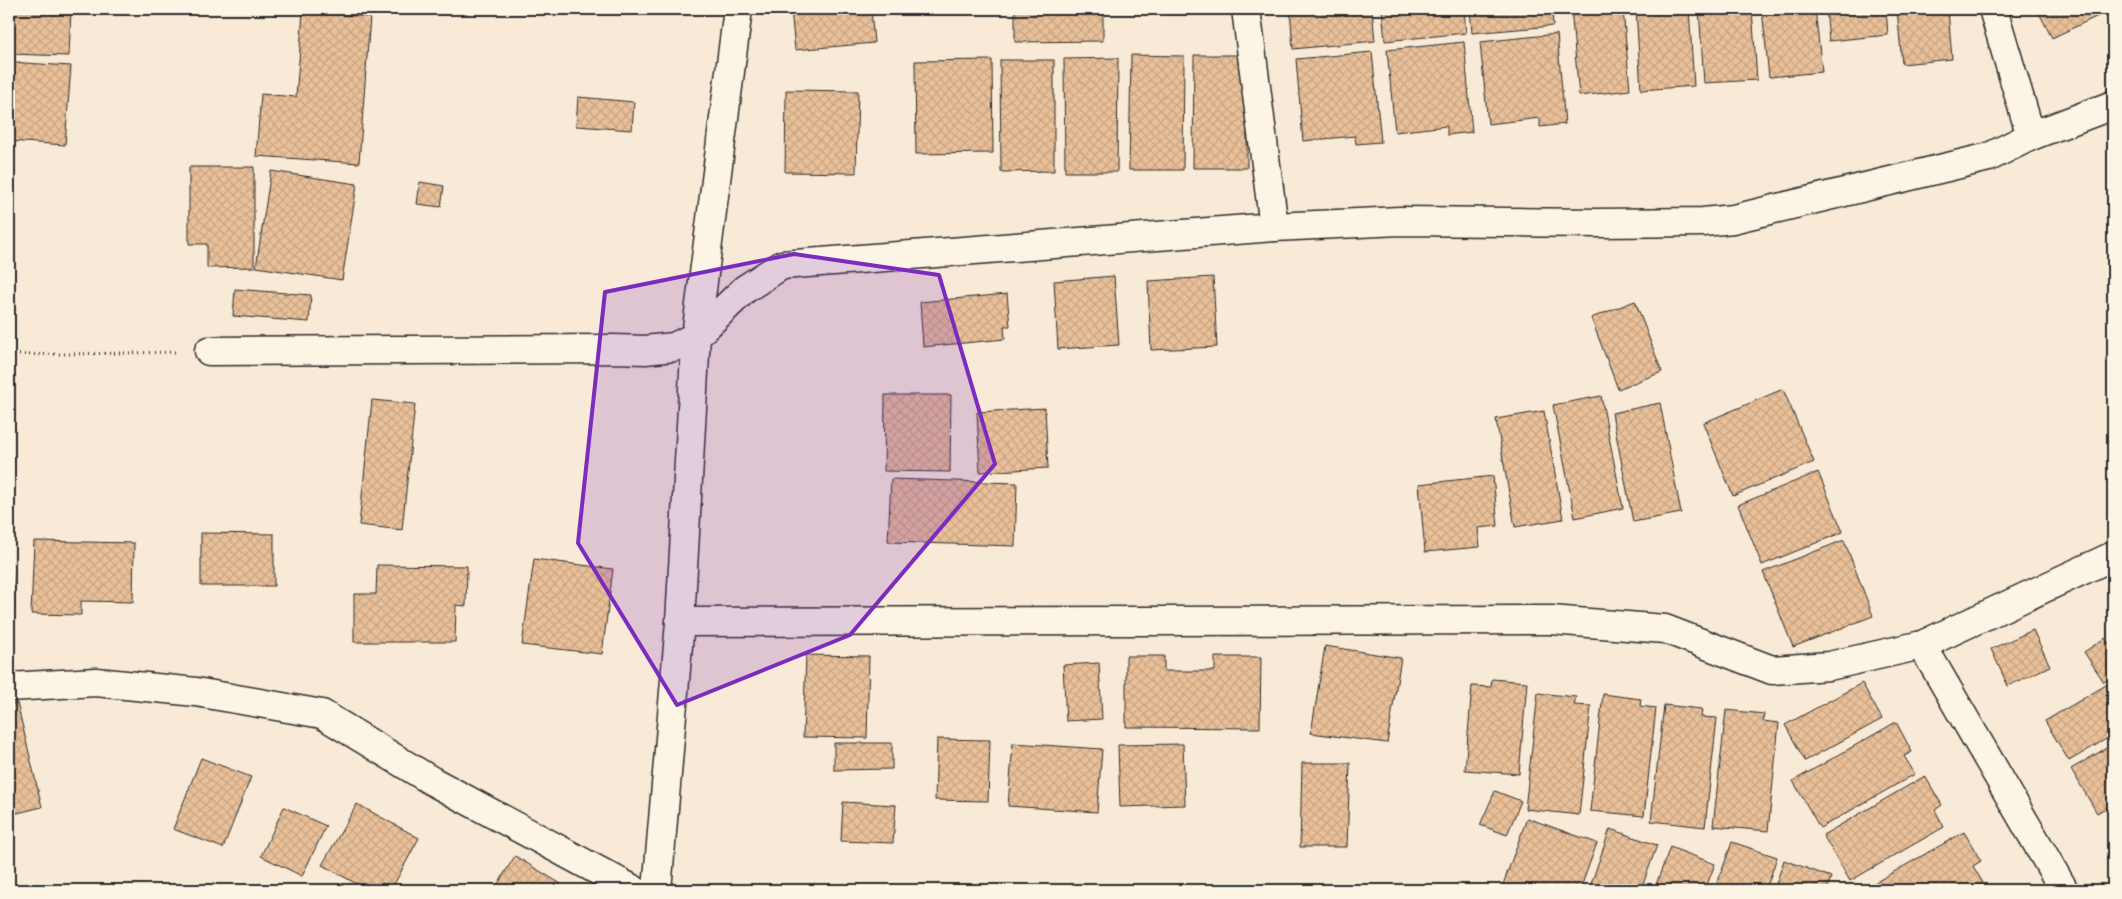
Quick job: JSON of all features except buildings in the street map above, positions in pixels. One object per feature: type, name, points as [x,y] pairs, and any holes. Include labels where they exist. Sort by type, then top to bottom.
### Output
[{"type":"street","points":[[657,890],[680,622],[696,336],[738,9]]},
{"type":"street","points":[[1246,9],[1274,227]]},
{"type":"street","points":[[1993,9],[2031,136]]},
{"type":"street","points":[[210,351],[614,348],[645,350],[674,347],[696,336],[745,289],[782,265],[1274,227],[1400,221],[1599,223],[1732,219],[1989,157],[2031,136],[2113,105]]},
{"type":"street","points":[[680,622],[1551,620],[1665,629],[1772,670],[1829,666],[1922,645],[2113,556]]},
{"type":"street","points":[[1922,645],[2064,890]]},
{"type":"street","points":[[9,687],[96,682],[196,692],[322,714],[432,781],[634,890]]},
{"type":"path","points":[[9,355],[210,351]]},
{"type":"highlighted area","points":[[794,254],[939,275],[995,464],[850,635],[677,705],[578,543],[605,292]]}]
